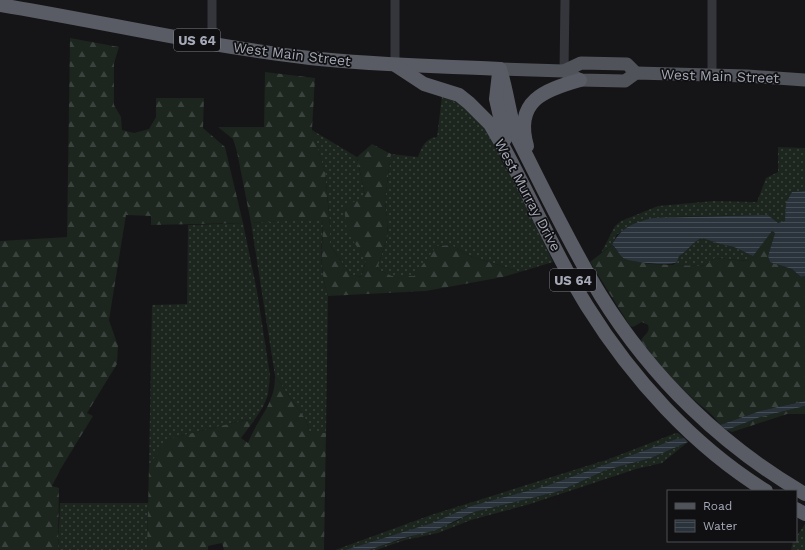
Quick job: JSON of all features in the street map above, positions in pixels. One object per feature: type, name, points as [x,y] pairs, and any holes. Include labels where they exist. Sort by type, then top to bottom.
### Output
[{"type":"highway","name":"West Main Street","points":[[0,5],[212,43],[308,58],[395,65],[500,69]]},
{"type":"highway","name":"West Murray Drive","points":[[395,65],[424,84],[459,95],[480,112],[490,124],[520,178],[586,305],[615,349],[645,385],[705,447],[765,490]]},
{"type":"highway","name":"West Murray Drive","points":[[500,69],[507,92],[510,116],[516,136],[601,296],[631,339],[658,374],[717,433],[755,463],[805,494]]},
{"type":"highway","points":[[500,69],[496,92],[498,109],[504,138],[520,178]]},
{"type":"highway","points":[[536,175],[524,129],[527,111],[536,98],[543,93],[580,80]]},
{"type":"main road","name":"West Main Street","points":[[564,71],[580,63],[627,64],[636,73]]},
{"type":"main road","name":"West Main Street","points":[[500,69],[564,71],[580,80],[625,81],[636,73],[805,80]]},
{"type":"street","points":[[212,0],[212,43]]},
{"type":"street","points":[[395,0],[395,65]]},
{"type":"street","points":[[564,71],[565,0]]},
{"type":"street","points":[[712,0],[712,75]]},
{"type":"green space","points":[[70,38],[119,47],[114,63],[114,105],[121,117],[122,130],[134,133],[149,129],[156,117],[156,98],[204,98],[203,128],[225,147],[243,223],[151,225],[151,216],[126,215],[109,320],[118,346],[117,364],[87,413],[93,416],[52,486],[59,488],[58,550],[0,550],[0,241],[67,237]]},
{"type":"green space","points":[[265,72],[315,78],[312,129],[325,172],[330,225],[330,245],[350,274],[361,277],[366,261],[347,231],[344,207],[365,196],[357,157],[372,144],[391,154],[385,198],[388,235],[377,269],[392,276],[414,276],[437,246],[451,245],[470,256],[520,272],[503,277],[426,291],[328,296],[322,266],[323,219],[251,223],[233,139],[218,127],[264,127]]},
{"type":"green space","points":[[442,96],[463,106],[477,118],[488,133],[500,152],[499,155],[509,172],[553,262],[520,272],[470,256],[451,245],[437,246],[415,276],[392,276],[377,269],[388,235],[385,198],[391,154],[418,157],[427,141],[437,137]]},
{"type":"green space","points":[[312,130],[357,157],[365,196],[358,246],[366,261],[361,277],[350,274],[330,245],[330,225],[325,172]]},
{"type":"green space","points":[[778,147],[805,148],[805,191],[792,192],[785,221],[778,223],[768,215],[674,217],[617,234],[612,245],[601,253],[615,226],[621,221],[658,206],[714,201],[757,202],[766,178],[778,172]]},
{"type":"green space","points":[[323,218],[322,266],[328,296],[326,433],[310,434],[306,420],[275,376],[251,223]]},
{"type":"green space","points":[[243,223],[257,291],[270,375],[268,395],[263,407],[253,422],[245,420],[169,439],[149,465],[152,305],[187,304],[188,225]]},
{"type":"green space","points":[[772,231],[775,233],[768,256],[770,262],[792,269],[801,277],[805,276],[805,401],[760,411],[720,425],[678,384],[641,341],[648,332],[648,325],[642,322],[633,327],[630,326],[590,262],[612,245],[625,259],[650,264],[700,266],[706,265],[715,258],[748,261]]},
{"type":"green space","points":[[702,238],[734,247],[753,256],[748,261],[715,258],[706,265],[700,266],[673,265],[677,262],[679,256],[696,241]]},
{"type":"green space","points":[[275,376],[306,420],[310,433],[326,433],[324,550],[224,550],[222,543],[208,546],[208,550],[147,550],[149,465],[168,439],[245,420],[253,422],[241,438],[248,443],[269,403]]},
{"type":"green space","points":[[805,406],[805,414],[787,414],[732,432],[727,430],[760,417]]},
{"type":"green space","points":[[676,433],[684,438],[676,439],[546,486],[471,506],[432,523],[345,550],[335,550],[431,515],[609,459]]},
{"type":"green space","points":[[688,442],[662,463],[636,469],[530,504],[471,520],[438,533],[405,540],[376,550],[369,550],[453,523],[474,512],[560,491],[606,470],[651,458]]},
{"type":"green space","points":[[60,503],[148,503],[147,550],[58,550]]},
{"type":"green space","points":[[805,524],[805,550],[791,550],[793,542],[797,542],[797,536]]},
{"type":"water","points":[[805,191],[805,276],[801,277],[792,269],[770,262],[768,256],[775,233],[772,231],[753,256],[734,247],[702,238],[696,241],[679,256],[677,262],[667,264],[643,263],[625,259],[612,245],[620,234],[629,226],[654,218],[768,215],[778,223],[785,221],[786,203],[792,192]]},
{"type":"water","points":[[805,401],[805,406],[760,417],[727,430],[720,425],[760,411]]},
{"type":"water","points":[[684,438],[688,442],[651,458],[606,470],[560,491],[474,512],[436,530],[404,538],[369,550],[345,550],[432,523],[471,506],[546,486],[676,439]]}]
